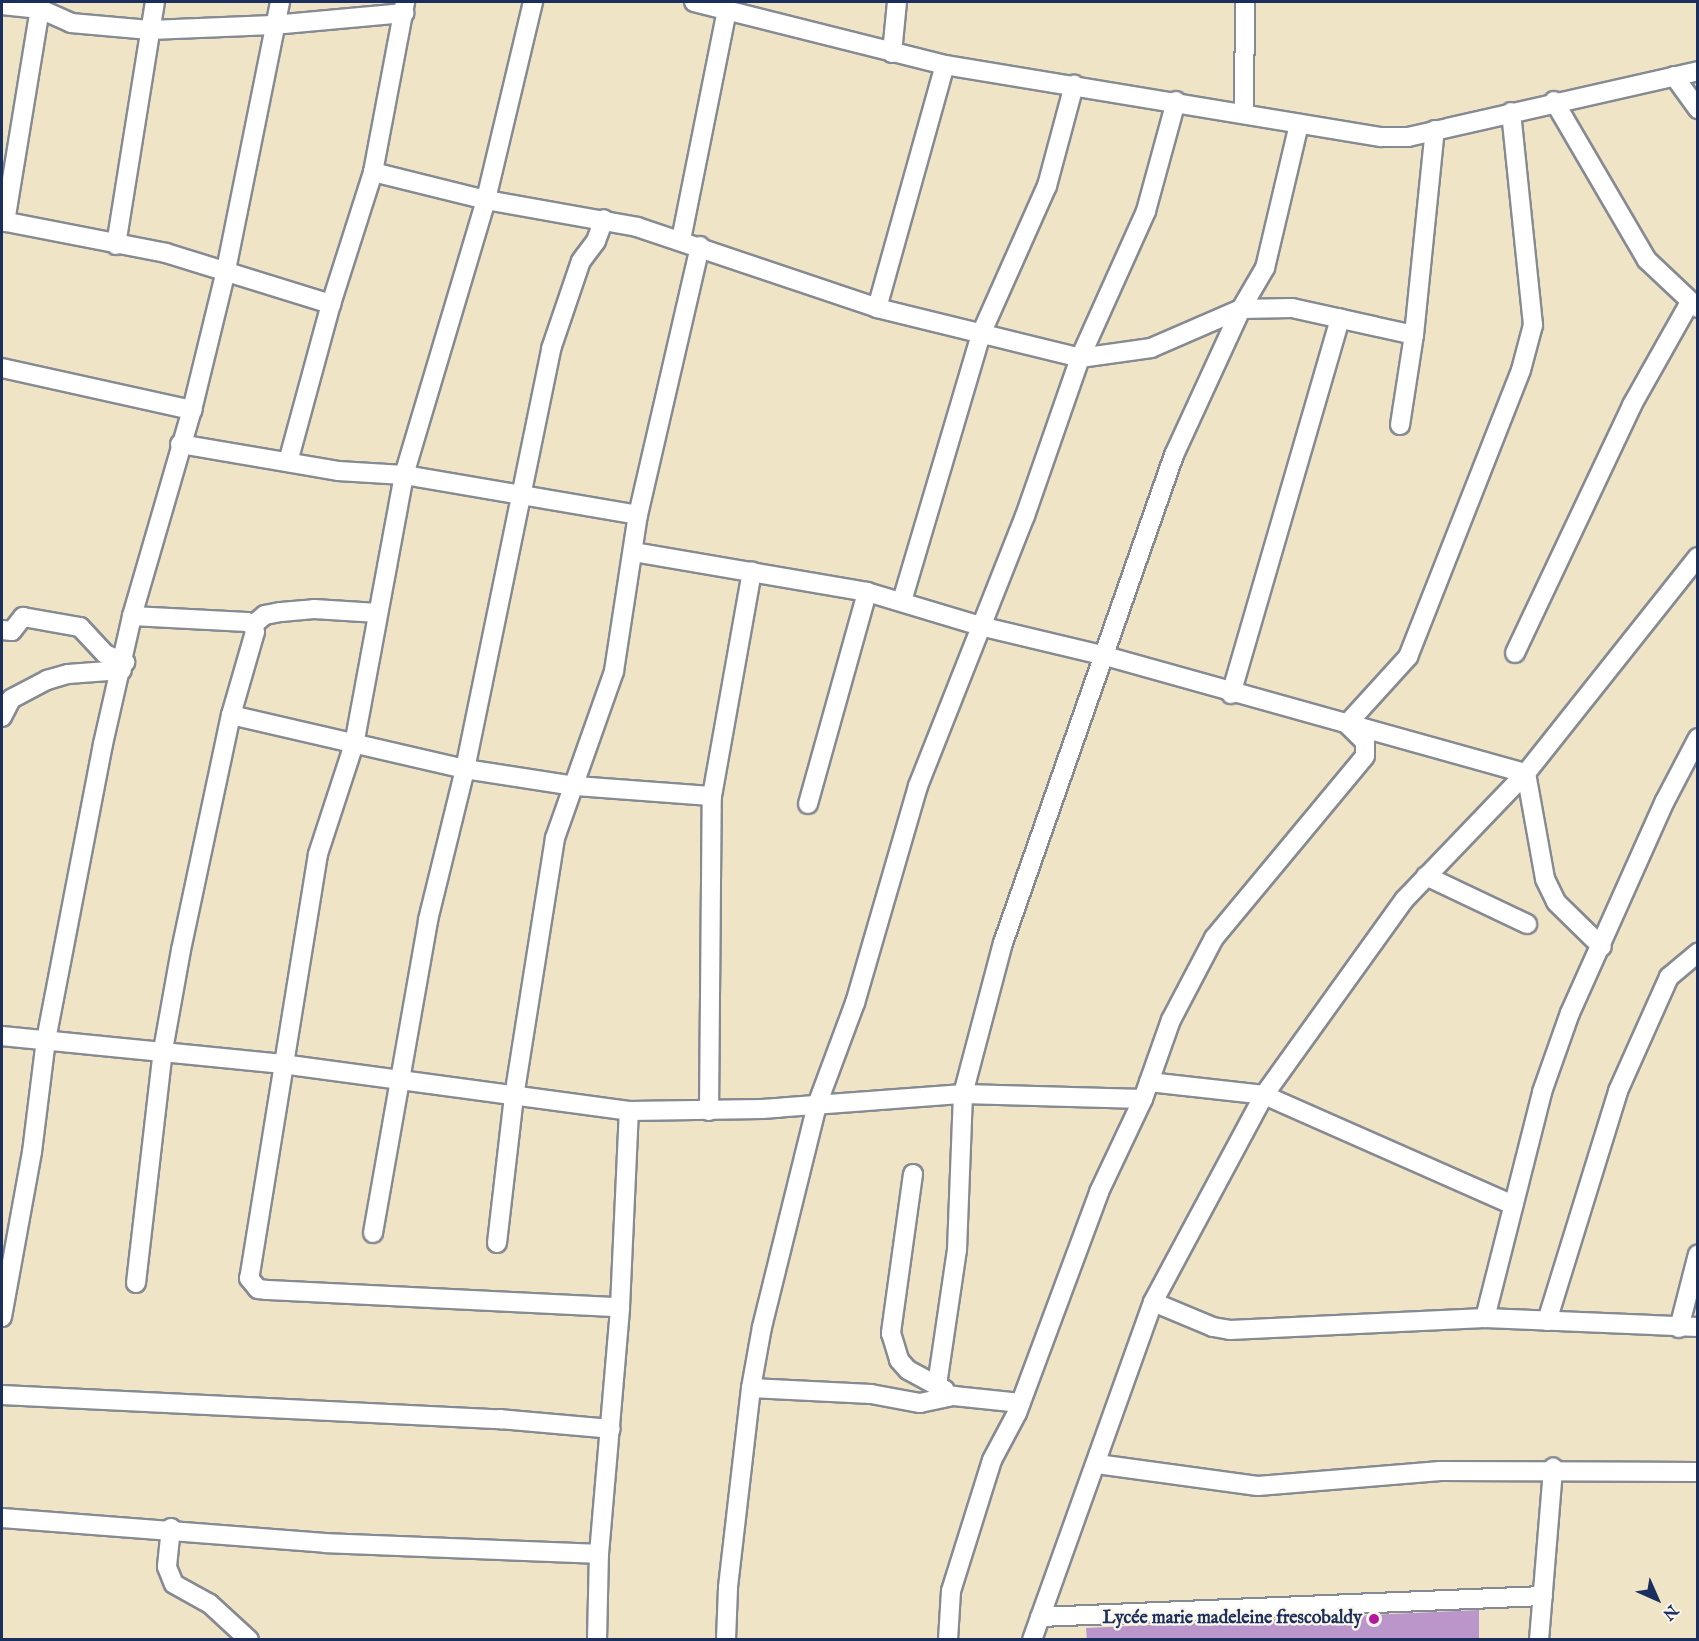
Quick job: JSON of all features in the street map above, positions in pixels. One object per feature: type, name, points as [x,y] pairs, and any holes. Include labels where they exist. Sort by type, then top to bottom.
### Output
[{"type":"street","points":[[116,244],[155,2]]},
{"type":"street","points":[[2,1317],[2,1298],[32,1152],[46,1040],[103,744],[124,666],[132,616],[180,444],[192,410],[226,270],[273,25],[280,2]]},
{"type":"street","points":[[533,2],[486,200],[404,475],[354,744],[318,854],[282,1064],[249,1278],[258,1289],[620,1307]]},
{"type":"street","points":[[694,2],[945,65],[1176,101],[1381,137],[1408,137],[1554,101],[1698,71]]},
{"type":"street","points":[[892,52],[897,2]]},
{"type":"street","points":[[1244,113],[1245,2]]},
{"type":"street","points":[[2,5],[40,9],[71,23],[150,30],[273,25],[404,7],[373,172],[331,304],[288,462]]},
{"type":"street","points":[[40,9],[3,221],[226,270],[331,304]]},
{"type":"street","points":[[681,240],[728,10]]},
{"type":"street","points":[[877,308],[945,65]]},
{"type":"street","points":[[1674,76],[1698,109]]},
{"type":"street","points":[[902,601],[981,334],[1047,186],[1074,85]]},
{"type":"street","points":[[726,1640],[728,1587],[752,1388],[762,1327],[818,1105],[855,1003],[918,786],[1025,516],[1080,358],[1146,211],[1176,101]]},
{"type":"street","points":[[1515,653],[1632,405],[1694,305],[1647,260],[1554,101]]},
{"type":"street","points":[[1347,724],[1408,657],[1529,348],[1533,325],[1511,111]]},
{"type":"street","points":[[937,1385],[957,1250],[963,1094],[1003,943],[1102,655],[1187,422],[1241,309],[1266,268],[1299,124]]},
{"type":"street","points":[[1400,425],[1414,335],[1435,130]]},
{"type":"street","points":[[373,172],[486,200],[604,219],[700,246],[877,308],[1080,358],[1151,348],[1241,309],[1292,308],[1414,335]]},
{"type":"street","points":[[373,1233],[398,1078],[428,920],[465,770],[551,349],[581,261],[596,241],[604,219]]},
{"type":"street","points":[[497,1243],[514,1097],[550,859],[614,671],[638,515],[700,246]]},
{"type":"street","points":[[1231,694],[1340,319]]},
{"type":"street","points":[[2,368],[192,410]]},
{"type":"street","points":[[180,444],[338,471],[404,475],[638,515]]},
{"type":"street","points":[[633,552],[867,592],[980,626],[1102,655],[1231,694],[1526,773]]},
{"type":"street","points":[[1032,1640],[1097,1464],[1153,1302],[1264,1095],[1383,929],[1426,876],[1493,812],[1698,558]]},
{"type":"street","points":[[709,1111],[712,796],[752,572]]},
{"type":"street","points":[[808,804],[867,592]]},
{"type":"street","points":[[253,625],[265,615],[281,612],[314,609],[378,613]]},
{"type":"street","points":[[132,616],[247,622],[253,625],[255,632],[231,715],[163,1050],[136,1283]]},
{"type":"street","points":[[2,630],[12,631],[23,617],[80,627],[105,654],[124,666]]},
{"type":"street","points":[[2,717],[11,699],[47,680],[68,674],[124,666]]},
{"type":"street","points":[[231,715],[465,770],[575,786],[712,796]]},
{"type":"street","points":[[948,1640],[951,1591],[992,1460],[1013,1423],[1099,1192],[1143,1100],[1171,1020],[1214,938],[1365,756],[1365,742],[1347,724]]},
{"type":"street","points":[[1485,1318],[1542,1092],[1570,1013],[1602,947],[1665,801],[1698,738]]},
{"type":"street","points":[[1526,773],[1545,879],[1556,902],[1602,947]]},
{"type":"street","points":[[1426,876],[1527,924]]},
{"type":"street","points":[[1547,1321],[1618,1091],[1669,977],[1698,953]]},
{"type":"street","points":[[2,1036],[163,1050],[282,1064],[628,1111],[709,1111],[963,1094],[1143,1100]]},
{"type":"street","points":[[1149,1082],[1264,1095],[1513,1205]]},
{"type":"street","points":[[597,1640],[599,1554],[620,1307],[628,1111]]},
{"type":"street","points":[[913,1174],[891,1333],[899,1360],[908,1370],[954,1396]]},
{"type":"street","points":[[1679,1328],[1698,1254]]},
{"type":"street","points":[[1153,1302],[1214,1327],[1230,1330],[1485,1318],[1679,1328],[1698,1327]]},
{"type":"street","points":[[752,1388],[871,1394],[920,1403],[954,1396],[995,1402],[1021,1402]]},
{"type":"street","points":[[2,1395],[500,1419],[611,1429]]},
{"type":"street","points":[[995,1402],[1013,1423]]},
{"type":"street","points":[[1097,1464],[1258,1486],[1440,1471],[1553,1468],[1698,1472]]},
{"type":"street","points":[[1539,1640],[1553,1468]]},
{"type":"street","points":[[2,1518],[171,1528],[325,1543],[599,1554]]},
{"type":"street","points":[[171,1528],[167,1567],[174,1584],[210,1605],[249,1640]]},
{"type":"street","points":[[1040,1617],[1543,1596]]},
{"type":"building","name":"Lycée marie madeleine frescobaldy","points":[[1479,1610],[1479,1640],[1087,1640],[1086,1628]]},
{"type":"place","name":"Lycée marie madeleine frescobaldy","points":[[1374,1619]]}]
